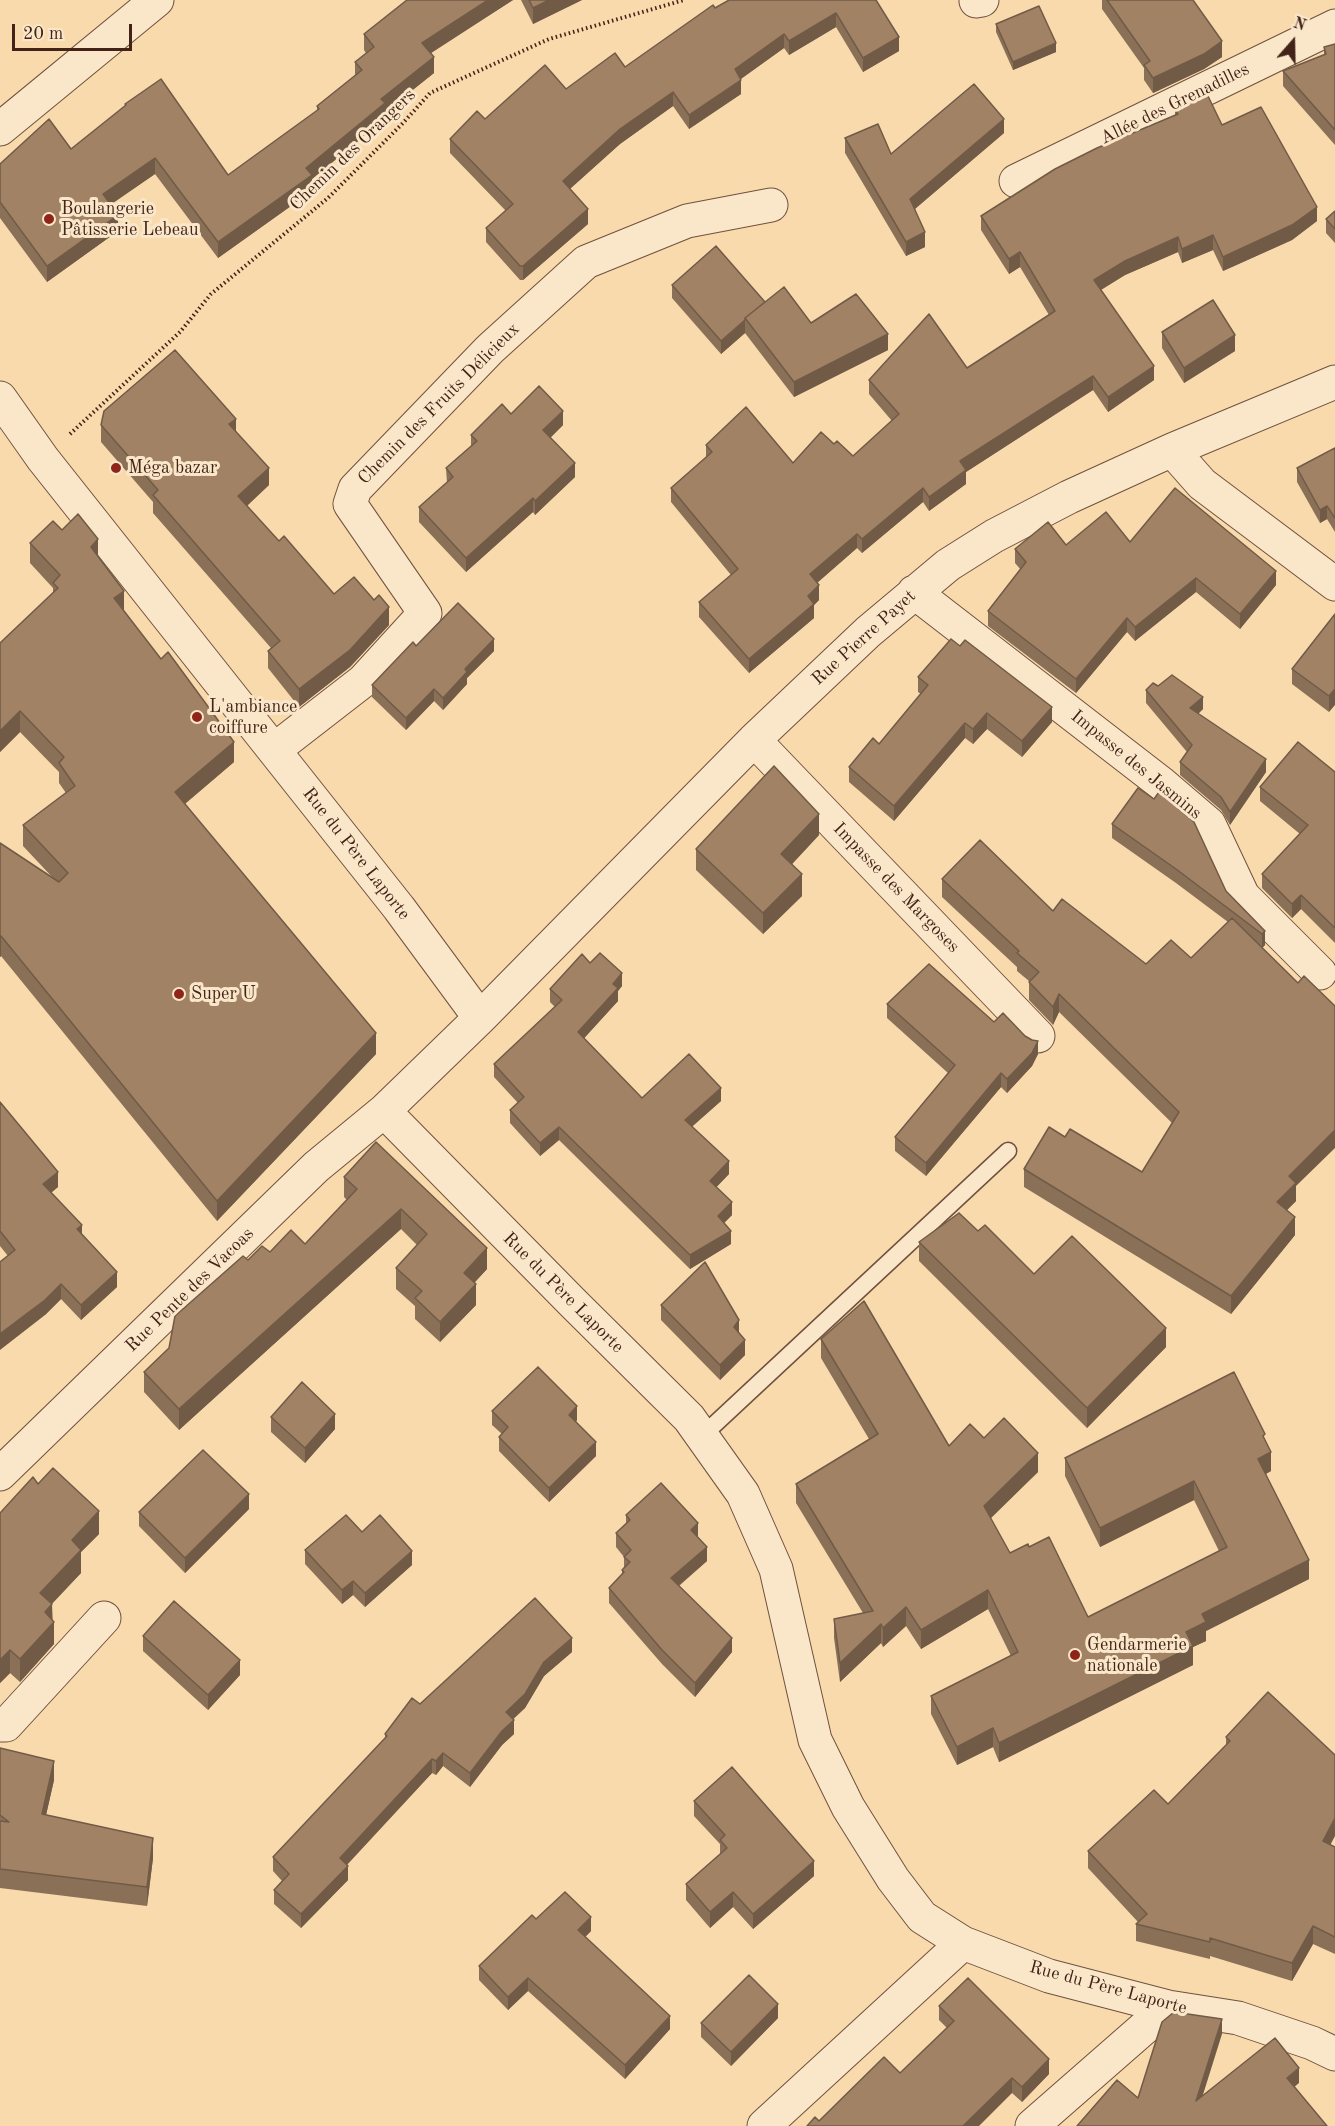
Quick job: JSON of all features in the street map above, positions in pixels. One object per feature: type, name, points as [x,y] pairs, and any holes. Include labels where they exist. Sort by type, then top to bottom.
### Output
[{"type":"street","points":[[0,129],[157,0]]},
{"type":"street","name":"Allée des Grenadilles","points":[[1016,181],[1335,26]]},
{"type":"street","name":"Chemin des Fruits Délicieux","points":[[274,750],[363,681],[425,613],[350,504],[355,489],[490,349],[586,262],[687,221],[771,205]]},
{"type":"street","name":"Rue Pierre Payet","points":[[480,1018],[754,740],[868,632],[948,565],[994,536],[1069,497],[1172,450],[1335,382]]},
{"type":"street","name":"Rue du Père Laporte","points":[[0,398],[43,459],[399,908],[480,1018]]},
{"type":"street","points":[[1172,450],[1202,484],[1335,584]]},
{"type":"street","name":"Impasse des Jasmins","points":[[914,592],[1161,783],[1209,824],[1243,896],[1320,973]]},
{"type":"street","name":"Impasse des Margoses","points":[[754,740],[1038,1036]]},
{"type":"street","points":[[384,1111],[480,1018]]},
{"type":"street","name":"Rue du Père Laporte","points":[[384,1111],[573,1304],[689,1418],[743,1494],[776,1569],[815,1740],[848,1807],[893,1879],[922,1917],[963,1943],[1049,1976],[1167,2007],[1238,2018],[1312,2043],[1335,2054]]},
{"type":"street","name":"Rue Pente des Vacoas","points":[[0,1474],[316,1167],[384,1111]]},
{"type":"street","points":[[0,1725],[6,1725],[104,1618]]},
{"type":"street","points":[[764,2126],[963,1943]]},
{"type":"street","points":[[1032,2126],[1167,2007]]},
{"type":"lane","points":[[702,1436],[1008,1151]]},
{"type":"path","name":"Chemin des Orangers","points":[[43,459],[180,332],[211,294],[328,198],[430,93],[549,39],[684,0]]},
{"type":"building","points":[[407,0],[488,0],[422,43],[434,57],[381,99],[385,103],[306,168],[312,175],[218,242],[155,158],[103,194],[118,215],[47,266],[0,202],[0,164],[49,119],[71,149],[125,104],[161,79],[228,175],[319,109],[317,106],[362,70],[355,62],[374,47],[364,34]]},
{"type":"building","points":[[529,0],[549,0],[533,8]]},
{"type":"building","points":[[729,0],[876,0],[899,37],[863,58],[836,13],[789,41],[784,34],[735,69],[741,80],[689,115],[673,92],[620,129],[563,181],[588,209],[523,266],[520,266],[486,228],[513,204],[450,139],[477,111],[485,119],[545,65],[566,89],[615,53],[625,67],[713,5],[715,8]]},
{"type":"building","points":[[1107,0],[1193,0],[1222,41],[1204,54],[1153,78],[1144,65],[1150,61]]},
{"type":"building","points":[[1039,6],[1056,43],[1013,62],[996,24]]},
{"type":"building","points":[[1335,44],[1335,130],[1283,71],[1326,54],[1324,47]]},
{"type":"building","points":[[974,84],[1004,119],[910,199],[925,232],[906,242],[845,138],[878,124],[891,154]]},
{"type":"building","points":[[1207,94],[1222,125],[1261,107],[1317,207],[1292,225],[1223,257],[1213,235],[1182,249],[1178,237],[1125,261],[1094,280],[1154,366],[1108,397],[1093,376],[960,461],[966,470],[929,497],[923,488],[862,539],[857,534],[810,574],[819,585],[808,596],[814,604],[749,659],[699,602],[738,569],[671,488],[712,452],[706,445],[746,407],[793,463],[821,432],[834,444],[837,441],[853,456],[899,414],[869,380],[929,314],[967,368],[1055,311],[1020,252],[1009,259],[981,216],[1055,169],[1097,148],[1178,114],[1175,110]]},
{"type":"building","points":[[1335,211],[1335,229],[1326,219]]},
{"type":"building","points":[[716,246],[765,302],[721,341],[672,285]]},
{"type":"building","points":[[784,287],[811,323],[856,294],[888,334],[794,382],[745,318]]},
{"type":"building","points":[[1213,300],[1235,335],[1184,368],[1162,332]]},
{"type":"building","points":[[175,350],[236,419],[229,424],[269,468],[238,496],[279,541],[284,536],[334,594],[354,577],[374,600],[379,595],[389,607],[350,650],[299,689],[268,651],[280,641],[153,495],[158,490],[101,425],[104,411]]},
{"type":"building","points":[[539,386],[563,411],[543,430],[575,463],[535,501],[533,498],[466,558],[419,507],[453,477],[446,468],[477,441],[471,435],[502,404],[511,414]]},
{"type":"building","points":[[1335,448],[1335,518],[1327,506],[1320,510],[1297,468]]},
{"type":"building","points":[[1175,488],[1276,571],[1240,614],[1196,578],[1135,627],[1127,618],[1076,679],[988,611],[1026,562],[1015,549],[1048,522],[1066,545],[1106,512],[1130,542]]},
{"type":"building","points":[[78,514],[98,539],[91,547],[124,591],[114,598],[161,659],[168,652],[234,742],[175,792],[376,1033],[217,1201],[0,937],[0,843],[59,882],[68,873],[23,825],[75,786],[59,763],[64,757],[20,711],[0,731],[0,643],[58,588],[53,583],[60,575],[30,543],[53,521],[62,530]]},
{"type":"building","points":[[458,603],[494,639],[465,669],[467,672],[443,698],[434,689],[406,718],[372,685],[413,642],[416,646]]},
{"type":"building","points":[[1335,614],[1335,689],[1329,696],[1292,669]]},
{"type":"building","points":[[951,639],[960,646],[965,640],[1052,707],[1022,741],[987,713],[973,729],[965,723],[894,806],[849,767],[873,738],[879,744],[928,685],[918,677]]},
{"type":"building","points":[[1172,675],[1203,697],[1190,708],[1266,759],[1230,812],[1221,797],[1180,762],[1192,745],[1146,690],[1153,683],[1158,686]]},
{"type":"building","points":[[1298,742],[1335,772],[1335,928],[1301,895],[1292,904],[1262,874],[1308,825],[1260,787]]},
{"type":"building","points":[[774,766],[819,814],[781,854],[802,874],[763,913],[696,849]]},
{"type":"building","points":[[1138,788],[1154,799],[1159,792],[1194,822],[1226,891],[1265,931],[1262,934],[1112,824]]},
{"type":"building","points":[[980,840],[1053,911],[1062,899],[1146,964],[1171,940],[1191,958],[1232,918],[1298,983],[1304,976],[1335,1006],[1335,1130],[1289,1176],[1296,1183],[1277,1202],[1295,1217],[1231,1296],[1024,1169],[1049,1127],[1065,1137],[1070,1129],[1142,1172],[1179,1112],[1059,994],[1053,1007],[1029,982],[1039,972],[942,879]]},
{"type":"building","points":[[600,953],[622,973],[613,984],[618,988],[578,1032],[642,1098],[689,1054],[721,1088],[685,1120],[729,1161],[710,1181],[732,1202],[718,1216],[731,1231],[690,1255],[559,1127],[540,1143],[510,1110],[524,1097],[494,1064],[562,1000],[550,989],[582,954],[590,963]]},
{"type":"building","points":[[929,964],[994,1022],[1003,1013],[1025,1036],[1038,1041],[1032,1053],[1007,1079],[1001,1073],[926,1163],[895,1137],[955,1065],[887,1004]]},
{"type":"building","points":[[0,1102],[58,1172],[43,1184],[82,1225],[77,1229],[117,1272],[81,1305],[61,1284],[45,1300],[0,1334],[0,1262],[15,1250],[0,1231]]},
{"type":"building","points":[[376,1142],[487,1248],[464,1273],[476,1284],[440,1322],[415,1298],[422,1291],[396,1268],[427,1234],[401,1209],[179,1409],[144,1372],[169,1348],[175,1316],[243,1256],[248,1260],[262,1246],[270,1252],[291,1230],[305,1244],[357,1189],[344,1177]]},
{"type":"building","points":[[959,1213],[978,1231],[985,1225],[1034,1274],[1072,1236],[1166,1328],[1087,1408],[919,1242]]},
{"type":"building","points":[[705,1262],[739,1320],[734,1327],[745,1340],[720,1365],[661,1305]]},
{"type":"building","points":[[864,1301],[949,1446],[970,1424],[984,1438],[1004,1418],[1038,1453],[984,1506],[1010,1553],[1049,1537],[1088,1617],[1227,1547],[1194,1481],[1100,1528],[1065,1458],[1234,1372],[1265,1434],[1263,1436],[1271,1452],[1258,1459],[1309,1560],[1202,1614],[1206,1622],[1186,1632],[1193,1646],[999,1743],[993,1728],[957,1747],[931,1696],[1018,1652],[988,1590],[921,1630],[906,1607],[883,1628],[881,1624],[840,1663],[834,1619],[873,1611],[796,1484],[878,1434],[821,1339]]},
{"type":"building","points":[[538,1367],[577,1406],[569,1415],[596,1442],[549,1488],[499,1437],[508,1427],[492,1411]]},
{"type":"building","points":[[302,1382],[335,1414],[305,1448],[271,1417]]},
{"type":"building","points":[[203,1450],[249,1494],[185,1558],[139,1512]]},
{"type":"building","points":[[53,1468],[99,1511],[72,1540],[81,1550],[40,1593],[52,1604],[45,1612],[54,1622],[20,1659],[10,1650],[0,1660],[0,1513],[33,1477],[38,1484]]},
{"type":"building","points":[[661,1483],[698,1523],[691,1530],[707,1547],[671,1578],[732,1638],[695,1683],[662,1650],[609,1588],[630,1562],[624,1557],[631,1550],[616,1533],[630,1520],[626,1515]]},
{"type":"building","points":[[346,1515],[362,1532],[380,1515],[412,1551],[365,1593],[353,1581],[342,1590],[305,1550]]},
{"type":"building","points":[[535,1598],[572,1638],[544,1662],[525,1694],[506,1712],[514,1720],[502,1731],[470,1773],[443,1753],[436,1761],[432,1759],[340,1858],[348,1866],[301,1914],[274,1890],[289,1874],[273,1857],[387,1736],[385,1734],[412,1698],[420,1704]]},
{"type":"building","points":[[174,1601],[240,1660],[208,1695],[143,1636]]},
{"type":"building","points":[[1268,1692],[1335,1755],[1335,1818],[1323,1841],[1335,1847],[1335,1937],[1313,1926],[1292,1963],[1210,1938],[1210,1942],[1136,1924],[1147,1914],[1088,1851],[1154,1790],[1168,1804],[1230,1741],[1226,1737]]},
{"type":"building","points":[[0,1748],[54,1761],[42,1814],[153,1838],[147,1887],[0,1869],[0,1821],[9,1822],[0,1815]]},
{"type":"building","points":[[732,1767],[814,1861],[753,1914],[733,1892],[710,1912],[686,1884],[727,1848],[720,1840],[725,1835],[694,1801]]},
{"type":"building","points":[[565,1892],[591,1917],[578,1930],[670,2016],[625,2065],[528,1978],[508,1997],[479,1966],[532,1915],[536,1919]]},
{"type":"building","points":[[749,1975],[778,2004],[731,2052],[701,2023]]},
{"type":"building","points":[[968,1978],[1049,2059],[1022,2087],[1012,2078],[963,2126],[807,2126],[815,2117],[819,2121],[884,2057],[900,2073],[954,2021],[939,2006]]},
{"type":"building","points":[[1174,2012],[1222,2019],[1196,2101],[1275,2038],[1299,2068],[1287,2078],[1327,2126],[1077,2126],[1117,2080],[1138,2098],[1162,2022]]},
{"type":"place","name":"Boulangerie Pâtisserie Lebeau","points":[[49,219]]},
{"type":"place","name":"Méga bazar","points":[[116,468]]},
{"type":"place","name":"L'ambiance coiffure","points":[[197,717]]},
{"type":"place","name":"Super U","points":[[179,994]]},
{"type":"place","name":"Gendarmerie nationale","points":[[1075,1655]]}]
